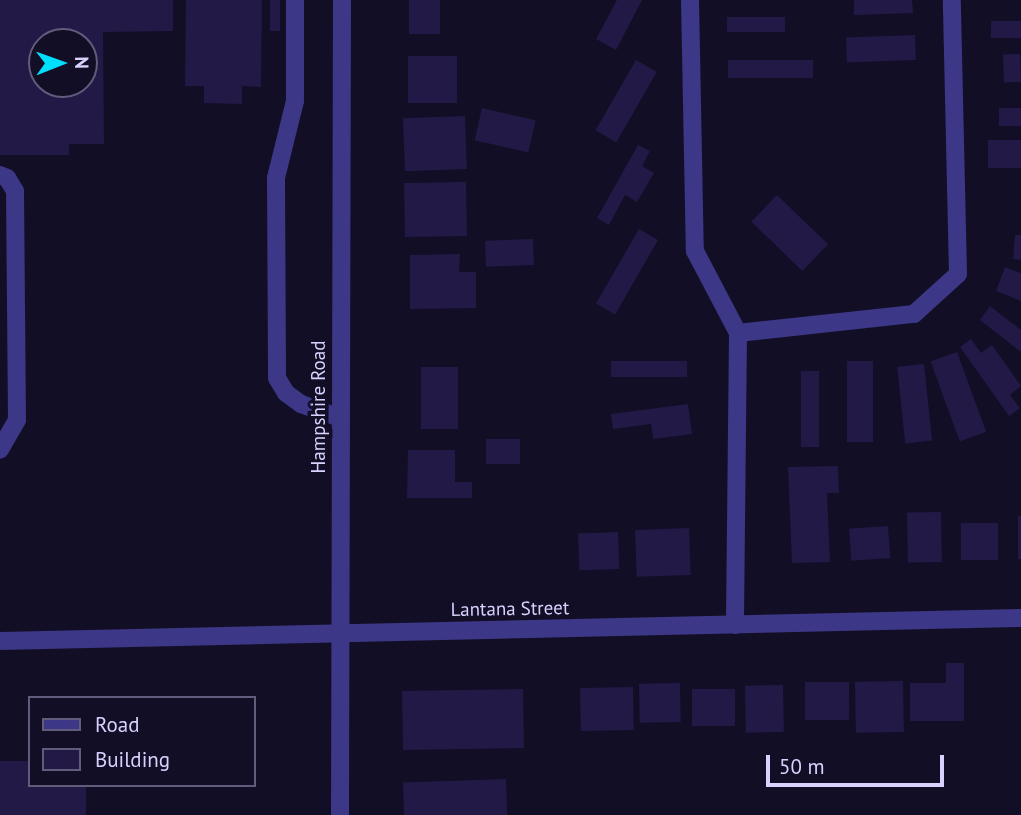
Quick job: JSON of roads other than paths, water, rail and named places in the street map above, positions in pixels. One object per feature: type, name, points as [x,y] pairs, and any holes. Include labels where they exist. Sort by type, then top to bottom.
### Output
[{"type":"street","points":[[295,0],[295,101],[276,178],[277,378],[286,393],[301,404],[340,418]]},
{"type":"street","name":"Hampshire Road","points":[[340,815],[342,0]]},
{"type":"street","points":[[690,0],[695,251],[738,332],[735,625]]},
{"type":"street","points":[[738,332],[914,314],[958,274],[952,0]]},
{"type":"street","points":[[0,175],[7,178],[15,191],[16,420],[0,449]]},
{"type":"street","name":"Lantana Street","points":[[0,641],[1021,618]]}]
